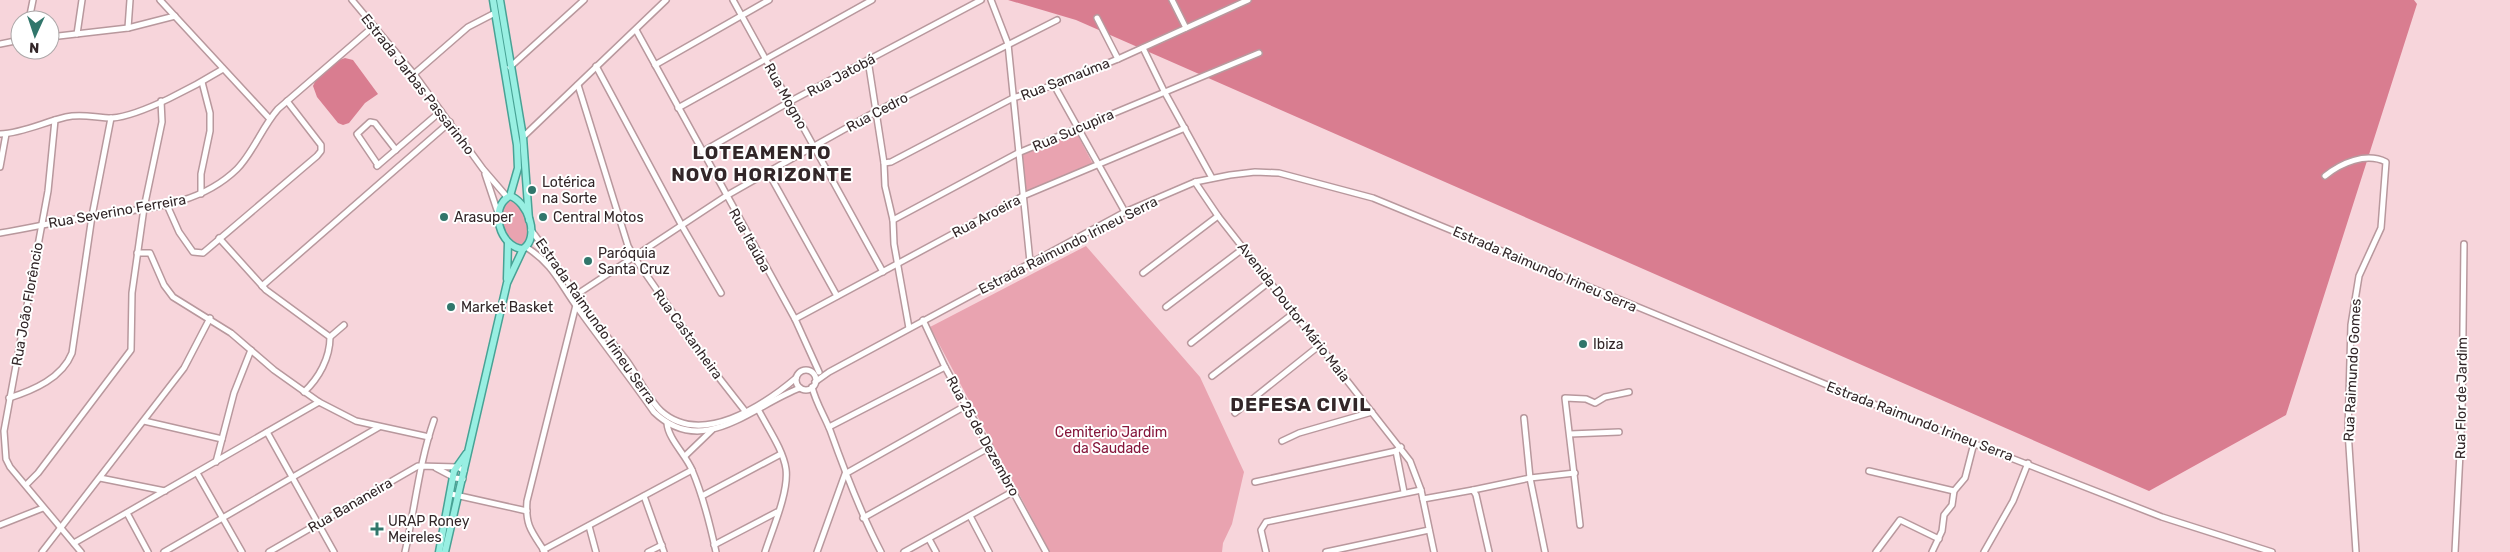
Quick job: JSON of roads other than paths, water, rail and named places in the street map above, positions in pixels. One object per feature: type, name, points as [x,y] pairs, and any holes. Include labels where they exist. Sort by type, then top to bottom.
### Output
[{"type":"main road","points":[[493,0],[517,145],[518,168],[508,196],[500,206],[498,214],[501,230],[508,243],[516,248],[524,248]]},
{"type":"main road","points":[[500,0],[523,137],[531,229],[530,241],[524,248],[507,284]]},
{"type":"main road","points":[[508,196],[520,203],[529,220]]},
{"type":"main road","points":[[445,552],[507,284],[508,243]]},
{"type":"main road","points":[[439,552],[455,468],[468,452]]},
{"type":"street","points":[[77,34],[82,0]]},
{"type":"street","points":[[128,28],[130,0]]},
{"type":"street","points":[[160,0],[269,118]]},
{"type":"street","name":"Estrada Jarbas Passarinho","points":[[352,0],[414,74],[483,169],[508,196]]},
{"type":"street","points":[[510,67],[584,0]]},
{"type":"street","points":[[523,137],[666,0]]},
{"type":"street","name":"Rua Mogno","points":[[733,0],[883,272]]},
{"type":"street","points":[[655,65],[769,0]]},
{"type":"street","points":[[678,108],[872,0]]},
{"type":"street","name":"Rua Jatobá","points":[[702,152],[789,102],[982,0]]},
{"type":"street","points":[[991,0],[1008,44],[1030,262]]},
{"type":"street","points":[[1172,0],[1186,28]]},
{"type":"street","name":"Rua Samaúma","points":[[884,163],[892,162],[1013,98],[1054,85],[1118,59],[1248,0]]},
{"type":"street","points":[[414,74],[468,27],[485,16],[495,13]]},
{"type":"street","points":[[60,36],[128,28],[175,16]]},
{"type":"street","points":[[1097,18],[1118,59]]},
{"type":"street","name":"Rua Cedro","points":[[576,295],[726,196],[875,112],[1057,20]]},
{"type":"street","name":"Rua Severino Ferreira","points":[[0,233],[40,224],[167,205],[201,194],[238,167],[269,118],[374,26]]},
{"type":"street","name":"Rua Itaúba","points":[[636,30],[795,319],[819,372]]},
{"type":"street","points":[[1143,48],[1164,91],[1212,178]]},
{"type":"street","name":"Rua Sucupira","points":[[893,220],[1018,153],[1259,53]]},
{"type":"street","points":[[868,60],[884,163],[885,186],[893,220],[897,264],[910,328]]},
{"type":"street","points":[[596,66],[682,226],[721,293]]},
{"type":"street","points":[[0,167],[3,134],[55,120],[88,114],[111,118],[134,113],[202,82],[223,69]]},
{"type":"street","points":[[201,194],[205,148],[210,131],[210,114],[202,82]]},
{"type":"street","name":"Rua Castanheira","points":[[578,84],[628,246],[709,365],[745,410]]},
{"type":"street","points":[[1054,85],[1125,212]]},
{"type":"street","points":[[26,485],[38,473],[129,353],[132,342],[131,304],[137,252],[162,122],[161,101]]},
{"type":"street","points":[[167,205],[177,228],[193,252],[203,253],[317,156],[322,149],[318,141],[287,101]]},
{"type":"street","points":[[396,150],[375,123],[370,122],[357,134],[377,167],[441,111]]},
{"type":"street","points":[[9,398],[30,391],[67,364],[75,338],[92,216],[111,118]]},
{"type":"street","name":"Rua João Florêncio","points":[[55,120],[49,182],[4,431],[6,459],[10,467],[43,508],[62,527],[80,552]]},
{"type":"street","points":[[262,286],[450,122]]},
{"type":"street","name":"Rua Aroeira","points":[[795,319],[1023,196],[1185,128]]},
{"type":"street","name":"Rua Raimundo Gomes","points":[[2325,176],[2333,169],[2352,160],[2384,160],[2386,164],[2382,228],[2359,276],[2351,325],[2348,431],[2356,552]]},
{"type":"street","name":"Estrada Jarbas Passarinho","points":[[483,169],[498,214]]},
{"type":"street","points":[[768,172],[837,296]]},
{"type":"street","name":"Estrada Raimundo Irineu Serra","points":[[814,385],[828,372],[1125,212],[1195,182],[1255,172],[1279,172],[1373,198],[1784,368],[1974,443],[2162,516],[2272,552]]},
{"type":"street","name":"Avenida Doutor Mário Maia","points":[[1195,182],[1218,216],[1415,469],[1434,552]]},
{"type":"street","points":[[1143,274],[1218,216]]},
{"type":"street","name":"Estrada Raimundo Irineu Serra","points":[[531,229],[576,295],[630,366],[657,407],[668,416],[680,422],[699,426],[714,425],[781,391],[800,372],[828,372]]},
{"type":"street","points":[[219,238],[262,286],[330,337]]},
{"type":"street","name":"Rua Flor de Jardim","points":[[2455,552],[2462,413],[2464,244]]},
{"type":"street","name":"Estrada Raimundo Irineu Serra","points":[[524,248],[550,265],[576,305],[654,412],[667,423]]},
{"type":"street","points":[[1166,307],[1244,248]]},
{"type":"street","points":[[137,252],[150,253],[170,294],[210,318],[319,402],[339,414],[379,427],[428,437]]},
{"type":"street","points":[[1192,343],[1270,282]]},
{"type":"street","points":[[576,305],[527,511],[532,535],[544,551],[692,470]]},
{"type":"street","points":[[1212,376],[1294,313]]},
{"type":"street","points":[[42,552],[184,368],[210,318]]},
{"type":"street","name":"Rua 25 de Dezembro","points":[[923,320],[945,367],[1046,552]]},
{"type":"street","points":[[304,392],[314,383],[323,367],[330,337],[344,325]]},
{"type":"street","points":[[1235,413],[1320,345]]},
{"type":"street","points":[[216,462],[234,393],[251,350]]},
{"type":"street","points":[[624,371],[630,366]]},
{"type":"street","points":[[829,427],[945,367]]},
{"type":"street","points":[[812,372],[815,400]]},
{"type":"street","points":[[796,378],[802,389],[815,400],[829,427],[863,518],[881,552]]},
{"type":"street","points":[[667,423],[684,429],[714,429],[733,423],[782,395],[814,385]]},
{"type":"street","points":[[1580,524],[1565,398],[1595,403],[1604,397],[1629,392]]},
{"type":"street","points":[[74,544],[319,402]]},
{"type":"street","points":[[817,552],[845,474],[967,405]]},
{"type":"street","points":[[758,409],[781,454],[786,470],[777,512],[765,552]]},
{"type":"street","points":[[1282,442],[1299,433],[1372,412]]},
{"type":"street","points":[[1524,418],[1530,478],[1545,552]]},
{"type":"street","points":[[405,552],[428,437],[434,420]]},
{"type":"street","points":[[144,421],[222,439]]},
{"type":"street","points":[[667,423],[670,432],[686,455],[702,496],[716,552]]},
{"type":"street","points":[[164,552],[379,427]]},
{"type":"street","points":[[686,455],[700,439],[714,429]]},
{"type":"street","points":[[267,432],[334,552]]},
{"type":"street","points":[[1570,434],[1619,432]]},
{"type":"street","points":[[1932,552],[1939,539],[1944,515],[1952,505],[1954,491],[1965,478],[1974,443]]},
{"type":"street","points":[[863,518],[990,447]]},
{"type":"street","points":[[1255,482],[1399,449],[1404,492]]},
{"type":"street","points":[[702,496],[781,454]]},
{"type":"street","points":[[1984,552],[2013,501],[2028,464]]},
{"type":"street","points":[[422,465],[455,468],[464,471]]},
{"type":"street","name":"Rua Bananeira","points":[[269,552],[422,465]]},
{"type":"street","points":[[433,467],[453,477],[463,479]]},
{"type":"street","points":[[1869,471],[1954,491]]},
{"type":"street","points":[[1423,499],[1530,478],[1575,473]]},
{"type":"street","points":[[197,474],[242,552]]},
{"type":"street","points":[[100,478],[125,485],[165,491]]},
{"type":"street","points":[[1266,552],[1262,525],[1266,522],[1421,490]]},
{"type":"street","points":[[1473,490],[1476,495],[1489,552]]},
{"type":"street","points":[[904,552],[1014,491]]},
{"type":"street","points":[[451,494],[527,511]]},
{"type":"street","points":[[644,496],[664,552]]},
{"type":"street","points":[[0,525],[43,508]]},
{"type":"street","points":[[714,545],[777,512]]},
{"type":"street","points":[[127,513],[148,552]]},
{"type":"street","points":[[970,516],[990,552]]},
{"type":"street","points":[[1876,552],[1900,520],[1939,539]]},
{"type":"street","points":[[589,526],[596,552]]},
{"type":"street","points":[[1326,552],[1430,530]]},
{"type":"street","points":[[929,539],[936,552]]},
{"type":"street","points":[[648,552],[662,545]]},
{"type":"street","points":[[2249,552],[2252,546]]},
{"type":"place","name":"Lotérica na Sorte","points":[[532,190]]},
{"type":"place","name":"Arasuper","points":[[444,217]]},
{"type":"place","name":"Central Motos","points":[[543,217]]},
{"type":"place","name":"Paróquia Santa Cruz","points":[[588,261]]},
{"type":"place","name":"Market Basket","points":[[451,307]]},
{"type":"place","name":"Ibiza","points":[[1583,344]]},
{"type":"place","name":"URAP Roney Meireles","points":[[377,529]]},
{"type":"district","name":"LOTEAMENTO NOVO HORIZONTE","points":[[762,163]]},
{"type":"district","name":"DEFESA CIVIL","points":[[1301,404]]},
{"type":"park label","name":"Cemiterio Jardim da Saudade","points":[[1111,440]]}]
